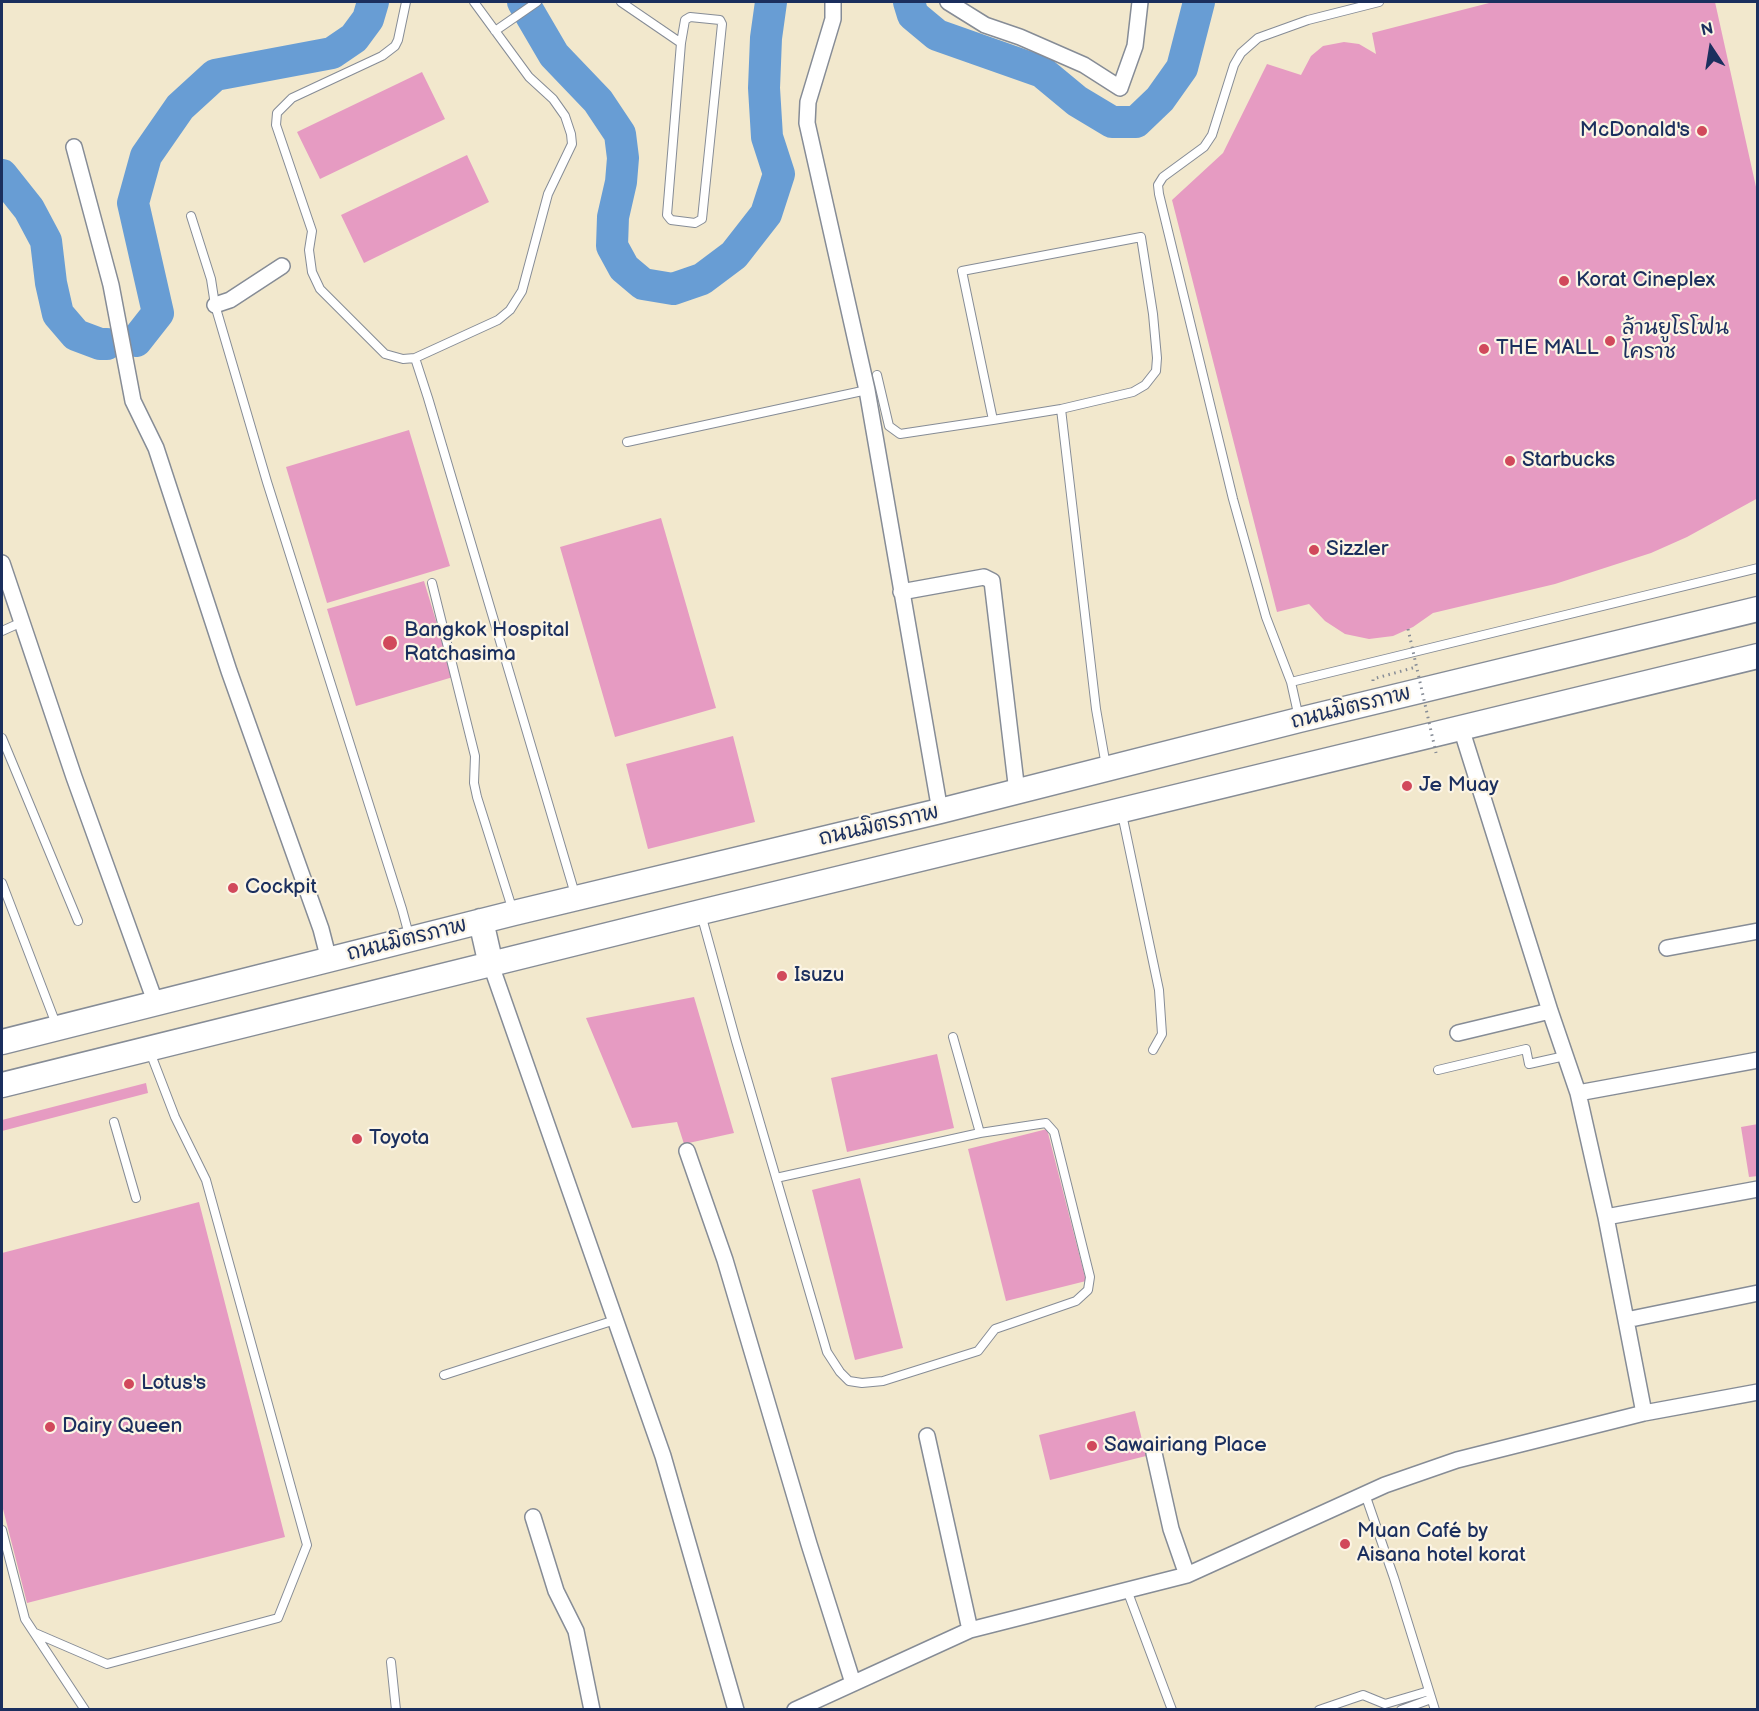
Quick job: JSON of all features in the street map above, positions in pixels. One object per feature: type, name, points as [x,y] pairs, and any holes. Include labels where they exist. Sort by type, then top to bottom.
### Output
[{"type":"highway","name":"ถนนมิตรภาพ","points":[[2,1042],[576,897],[940,811],[1299,720],[1758,609]]},
{"type":"highway","name":"ถนนมิตรภาพ","points":[[2,1085],[701,912],[1758,656]]},
{"type":"highway","points":[[481,921],[491,965]]},
{"type":"street","points":[[834,2],[833,19],[808,102],[807,123],[867,390],[940,811]]},
{"type":"street","points":[[948,2],[985,25],[1020,37],[1084,65],[1120,88],[1135,46],[1140,2]]},
{"type":"street","points":[[74,147],[111,285],[133,401],[156,448],[229,671],[321,929],[329,960]]},
{"type":"street","points":[[215,305],[230,300],[282,266]]},
{"type":"street","points":[[2,563],[74,777],[156,1004]]},
{"type":"street","points":[[901,592],[984,577],[992,581],[1017,792]]},
{"type":"street","points":[[1461,728],[1578,1093],[1606,1217],[1644,1413]]},
{"type":"street","points":[[1667,948],[1758,931]]},
{"type":"street","points":[[491,965],[663,1456],[736,1710]]},
{"type":"street","points":[[1458,1033],[1550,1011]]},
{"type":"street","points":[[1578,1093],[1758,1060]]},
{"type":"street","points":[[687,1151],[725,1260],[809,1544],[853,1683]]},
{"type":"street","points":[[1606,1217],[1758,1189]]},
{"type":"street","points":[[1626,1320],[1758,1293]]},
{"type":"street","points":[[795,1710],[970,1629],[1187,1575],[1365,1494],[1457,1460],[1644,1413],[1758,1392]]},
{"type":"street","points":[[927,1436],[970,1629]]},
{"type":"street","points":[[1154,1453],[1171,1529],[1187,1575]]},
{"type":"street","points":[[533,1517],[556,1591],[576,1631],[592,1710]]},
{"type":"lane","points":[[406,2],[395,46],[382,56],[292,98],[277,113],[276,125],[312,231],[309,250],[312,272],[320,289],[385,354],[403,359],[414,358],[498,320],[510,310],[522,291],[548,194],[572,144],[565,116],[553,99],[529,77],[498,28],[474,2]]},
{"type":"lane","points":[[498,28],[537,2]]},
{"type":"lane","points":[[621,2],[681,42]]},
{"type":"lane","points":[[1299,720],[1291,682],[1266,617],[1233,499],[1158,185],[1163,177],[1204,147],[1212,135],[1234,65],[1241,53],[1258,38],[1308,20],[1378,2]]},
{"type":"lane","points":[[690,17],[720,20],[722,24],[702,219],[695,223],[671,220],[667,215],[681,42],[685,20],[690,17]]},
{"type":"lane","points":[[191,216],[211,279],[215,305],[267,482],[410,940]]},
{"type":"lane","points":[[877,375],[889,426],[891,430],[900,434],[993,420],[1061,409],[1133,392],[1145,385],[1156,371],[1157,358],[1154,314],[1141,237],[962,271],[993,420]]},
{"type":"lane","points":[[414,358],[432,410],[576,897]]},
{"type":"lane","points":[[627,442],[867,390]]},
{"type":"lane","points":[[1061,409],[1096,709],[1107,770]]},
{"type":"lane","points":[[1291,682],[1758,568]]},
{"type":"lane","points":[[432,583],[475,756],[474,783],[477,797],[514,913]]},
{"type":"lane","points":[[2,631],[22,622]]},
{"type":"lane","points":[[2,738],[78,921]]},
{"type":"lane","points":[[1121,810],[1160,990],[1162,1034],[1153,1050]]},
{"type":"lane","points":[[2,883],[57,1029]]},
{"type":"lane","points":[[701,912],[776,1178],[827,1352],[849,1381],[862,1383],[883,1381],[978,1352],[995,1329],[1076,1301],[1088,1290],[1090,1277],[1054,1132],[1046,1123],[980,1133],[776,1178]]},
{"type":"lane","points":[[953,1037],[980,1133]]},
{"type":"lane","points":[[35,1633],[107,1664],[278,1618],[307,1545],[206,1180],[175,1117],[148,1048]]},
{"type":"lane","points":[[1438,1070],[1526,1050],[1529,1064],[1565,1056]]},
{"type":"lane","points":[[114,1122],[136,1198]]},
{"type":"lane","points":[[444,1375],[615,1320]]},
{"type":"lane","points":[[1365,1494],[1435,1710]]},
{"type":"lane","points":[[2,1530],[25,1619],[85,1710]]},
{"type":"lane","points":[[1126,1590],[1172,1710]]},
{"type":"lane","points":[[391,1662],[396,1710]]},
{"type":"lane","points":[[1319,1710],[1363,1695],[1385,1704],[1430,1695]]},
{"type":"lane","points":[[1401,1710],[1430,1695]]},
{"type":"path","points":[[1408,629],[1436,753]]},
{"type":"path","points":[[1373,679],[1416,667]]},
{"type":"building","name":"THE MALL","points":[[1493,2],[1715,2],[1758,196],[1758,498],[1687,537],[1651,553],[1555,584],[1433,613],[1413,627],[1393,636],[1369,639],[1345,634],[1325,621],[1309,604],[1277,612],[1172,200],[1223,153],[1267,64],[1301,75],[1311,56],[1323,46],[1344,42],[1359,44],[1376,54],[1372,33]]},
{"type":"building","points":[[422,72],[445,119],[320,179],[297,132]]},
{"type":"building","points":[[467,155],[489,202],[364,263],[341,215]]},
{"type":"building","name":"Bangkok Hospital Ratchasima","points":[[409,430],[450,566],[327,603],[286,467]]},
{"type":"building","points":[[661,518],[716,708],[615,737],[560,547]]},
{"type":"building","name":"Bangkok Hospital Ratchasima","points":[[424,581],[453,677],[356,706],[327,609]]},
{"type":"building","points":[[733,736],[755,822],[648,849],[626,764]]},
{"type":"building","points":[[694,997],[734,1133],[684,1144],[677,1122],[632,1128],[586,1018]]},
{"type":"building","points":[[937,1054],[954,1128],[847,1152],[831,1078]]},
{"type":"building","points":[[146,1083],[148,1093],[2,1131],[2,1120]]},
{"type":"building","points":[[1758,1124],[1758,1176],[1749,1177],[1741,1127]]},
{"type":"building","points":[[1047,1129],[1086,1281],[1006,1301],[968,1149]]},
{"type":"building","points":[[860,1178],[903,1348],[855,1360],[812,1190]]},
{"type":"building","points":[[199,1202],[285,1537],[27,1603],[2,1505],[2,1253]]},
{"type":"building","name":"Sawairiang Place","points":[[1135,1411],[1146,1456],[1050,1480],[1039,1435]]},
{"type":"waterway","points":[[136,341],[158,313],[133,203],[146,156],[180,107],[215,75],[332,53],[354,38],[368,19],[373,2]]},
{"type":"waterway","points":[[523,2],[554,55],[598,101],[620,134],[623,158],[621,182],[613,217],[612,246],[624,268],[643,284],[673,289],[702,279],[734,255],[766,214],[779,174],[767,137],[764,88],[766,38],[771,2]]},
{"type":"waterway","points":[[909,2],[913,15],[937,35],[1042,72],[1077,101],[1112,122],[1136,122],[1160,99],[1182,68],[1199,2]]},
{"type":"waterway","points":[[2,175],[29,209],[46,241],[51,283],[58,314],[76,335],[100,344],[107,344]]},
{"type":"place","name":"McDonald's","points":[[1702,131]]},
{"type":"place","name":"Korat Cineplex","points":[[1564,281]]},
{"type":"place","name":"ล้านยูโรโฟน โคราช","points":[[1610,341]]},
{"type":"place","name":"THE MALL","points":[[1484,349]]},
{"type":"place","name":"Starbucks","points":[[1510,461]]},
{"type":"place","name":"Sizzler","points":[[1314,550]]},
{"type":"place","name":"Bangkok Hospital Ratchasima","points":[[390,643]]},
{"type":"place","name":"Je Muay","points":[[1407,786]]},
{"type":"place","name":"Cockpit","points":[[233,888]]},
{"type":"place","name":"Isuzu","points":[[782,976]]},
{"type":"place","name":"Toyota","points":[[357,1139]]},
{"type":"place","name":"Lotus's","points":[[129,1384]]},
{"type":"place","name":"Dairy Queen","points":[[50,1427]]},
{"type":"place","name":"Sawairiang Place","points":[[1092,1446]]},
{"type":"place","name":"Muan Café by Aisana hotel korat","points":[[1345,1544]]}]
